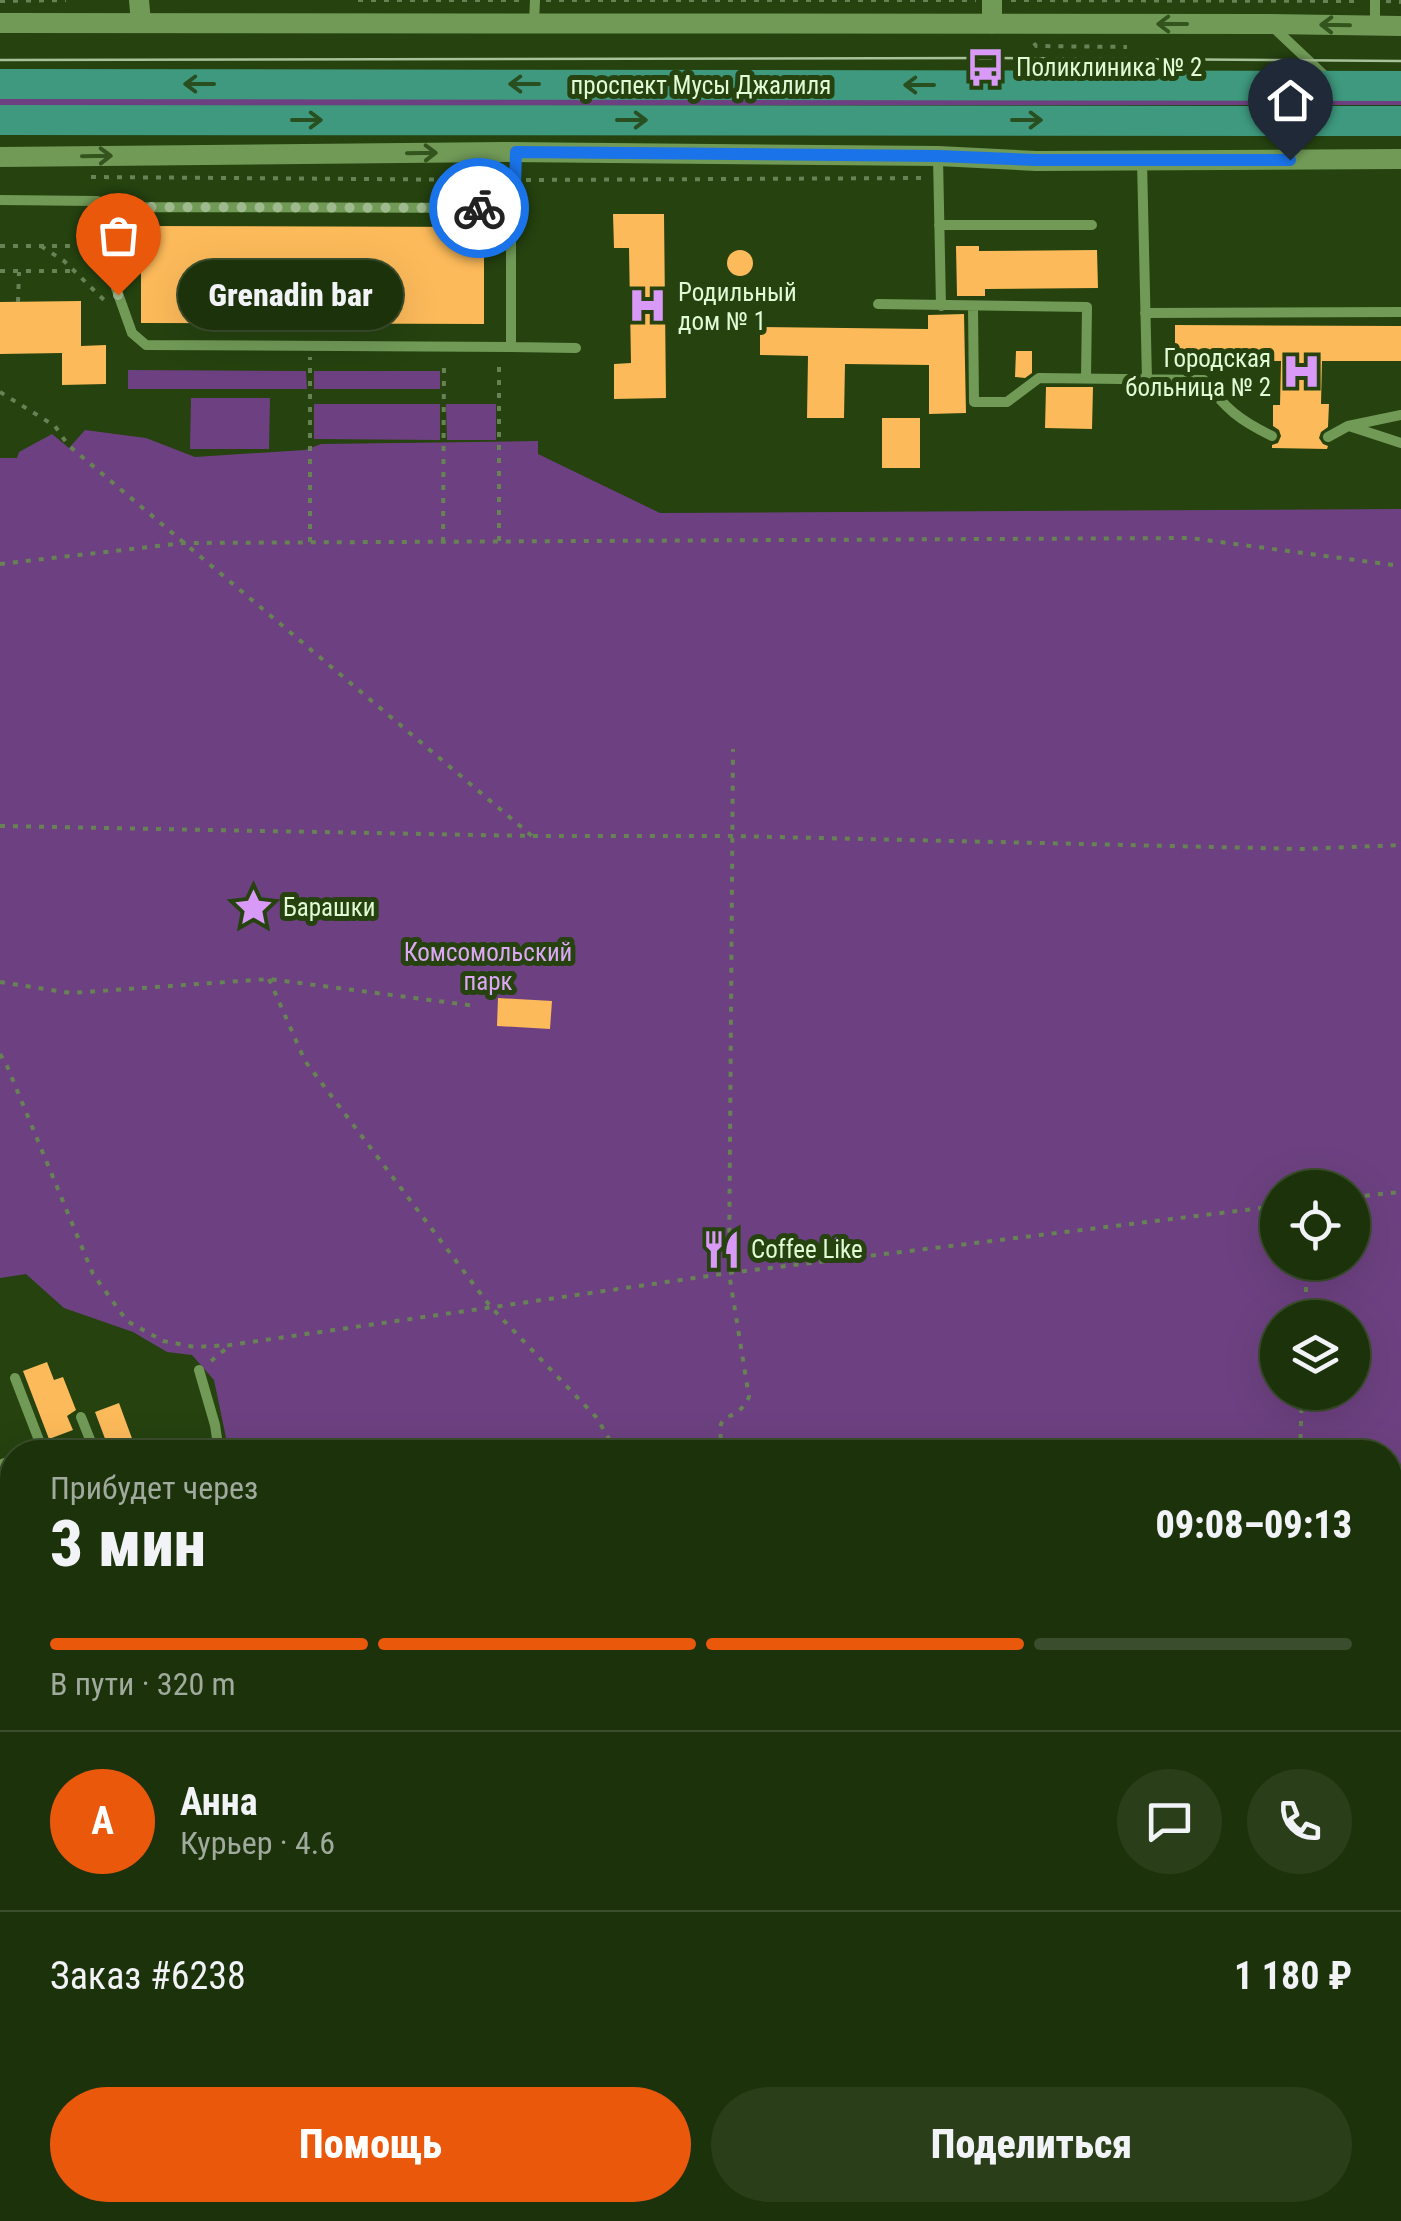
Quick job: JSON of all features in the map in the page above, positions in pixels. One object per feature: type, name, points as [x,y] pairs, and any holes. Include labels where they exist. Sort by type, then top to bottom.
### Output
[{"type":"main road","name":"проспект Мусы Джалиля","points":[[0,84],[1401,86]]},
{"type":"main road","name":"проспект Мусы Джалиля","points":[[0,120],[1401,121]]},
{"type":"street","points":[[139,0],[141,24]]},
{"type":"street","points":[[992,0],[992,24]]},
{"type":"street","points":[[0,24],[1401,26]]},
{"type":"street","points":[[0,157],[516,152],[1022,160],[1401,160]]},
{"type":"lane","points":[[534,0],[534,23]]},
{"type":"lane","points":[[1375,1],[1375,26]]},
{"type":"lane","points":[[1269,24],[1335,85]]},
{"type":"lane","points":[[505,347],[516,152]]},
{"type":"lane","points":[[938,156],[941,306]]},
{"type":"lane","points":[[1142,160],[1147,380]]},
{"type":"lane","points":[[0,200],[97,201],[114,207],[511,208]]},
{"type":"lane","points":[[114,207],[116,288],[136,339],[146,345],[576,348]]},
{"type":"lane","points":[[940,226],[1092,224]]},
{"type":"lane","points":[[878,304],[1088,307],[1086,378]]},
{"type":"lane","points":[[973,306],[974,402],[1006,402],[1040,378],[1204,380],[1224,406],[1272,436]]},
{"type":"lane","points":[[1146,313],[1401,312]]},
{"type":"lane","points":[[1328,437],[1348,426],[1401,415]]},
{"type":"lane","points":[[1348,426],[1401,443]]},
{"type":"lane","points":[[199,1370],[217,1440]]},
{"type":"lane","points":[[15,1378],[39,1440]]},
{"type":"lane","points":[[81,1417],[90,1440]]},
{"type":"path","points":[[0,1],[66,0]]},
{"type":"path","points":[[358,0],[1401,2]]},
{"type":"path","points":[[1036,46],[1127,47]]},
{"type":"path","points":[[80,177],[939,178]]},
{"type":"path","points":[[572,190],[573,180]]},
{"type":"path","points":[[0,246],[114,246]]},
{"type":"path","points":[[41,246],[75,271],[129,324]]},
{"type":"path","points":[[0,270],[75,271]]},
{"type":"path","points":[[18,302],[19,270]]},
{"type":"path","points":[[310,347],[310,542]]},
{"type":"path","points":[[444,347],[444,542]]},
{"type":"path","points":[[499,542],[505,347]]},
{"type":"path","points":[[0,392],[55,426],[68,445],[532,836]]},
{"type":"path","points":[[0,564],[184,543],[1190,538],[1401,566]]},
{"type":"path","points":[[720,1440],[720,1422],[739,1412],[749,1397],[729,1274],[733,749]]},
{"type":"path","points":[[0,826],[1303,849],[1401,845]]},
{"type":"path","points":[[269,978],[304,1061],[490,1306],[597,1418],[610,1440]]},
{"type":"path","points":[[0,982],[71,992],[269,978],[476,1006]]},
{"type":"path","points":[[0,1054],[93,1274],[128,1321],[163,1341],[195,1347],[230,1346],[729,1274],[1260,1208]]},
{"type":"path","points":[[1370,1195],[1401,1192]]},
{"type":"path","points":[[199,1370],[230,1346]]},
{"type":"path","points":[[1300,1440],[1301,1410]]},
{"type":"green space","points":[[0,98],[1401,99],[1401,105],[0,106]]},
{"type":"green space","points":[[128,370],[306,371],[307,389],[128,389]]},
{"type":"green space","points":[[314,371],[440,371],[440,389],[314,389]]},
{"type":"green space","points":[[191,398],[270,398],[269,449],[190,449]]},
{"type":"green space","points":[[314,404],[440,404],[440,440],[314,439]]},
{"type":"green space","points":[[446,404],[496,404],[496,440],[447,440]]},
{"type":"green space","name":"Комсомольский парк","points":[[85,430],[146,438],[195,457],[305,450],[321,444],[538,441],[538,454],[660,513],[1401,509],[1401,1440],[226,1440],[214,1380],[192,1355],[167,1352],[133,1332],[64,1308],[26,1274],[0,1278],[0,458],[17,458],[19,452],[52,434],[69,448]]},
{"type":"building","name":"Родильный дом № 1","points":[[613,214],[664,214],[666,398],[614,399],[614,364],[631,363],[629,248],[614,248]]},
{"type":"building","points":[[141,226],[484,227],[484,324],[141,323]]},
{"type":"building","points":[[956,246],[979,246],[979,251],[1097,250],[1098,288],[985,289],[985,296],[957,296]]},
{"type":"building","points":[[740,250],[749,254],[753,263],[749,272],[740,276],[731,272],[727,263],[731,254]]},
{"type":"building","points":[[81,301],[81,346],[106,345],[106,384],[62,385],[62,353],[0,354],[0,302]]},
{"type":"building","points":[[964,314],[966,413],[929,414],[929,365],[845,364],[844,418],[807,418],[808,356],[760,355],[760,327],[928,329],[928,315]]},
{"type":"building","name":"Городская больница № 2","points":[[1175,325],[1401,326],[1401,361],[1322,361],[1321,404],[1329,404],[1328,427],[1319,438],[1327,449],[1272,448],[1281,436],[1273,426],[1273,405],[1280,405],[1281,361],[1175,360]]},
{"type":"building","points":[[1016,351],[1032,351],[1032,373],[1025,378],[1015,377]]},
{"type":"building","points":[[1046,387],[1093,387],[1092,429],[1045,428]]},
{"type":"building","points":[[882,418],[920,418],[920,468],[882,468]]},
{"type":"building","points":[[498,998],[552,1001],[550,1029],[497,1026]]},
{"type":"building","points":[[47,1362],[54,1380],[63,1377],[76,1410],[67,1416],[73,1430],[49,1439],[23,1371]]},
{"type":"building","points":[[119,1403],[133,1440],[106,1440],[95,1412]]},
{"type":"tram line","points":[[0,60],[1401,61]]},
{"type":"way so far","points":[[118,295],[114,276],[114,207],[479,208]]},
{"type":"place","name":"Поликлиника № 2","points":[[986,67]]},
{"type":"place","name":"Grenadin bar","points":[[118,295]]},
{"type":"place","name":"Родильный дом № 1","points":[[648,306]]},
{"type":"place","name":"Городская больница № 2","points":[[1301,372]]},
{"type":"place","name":"Барашки","points":[[253,907]]},
{"type":"place","name":"Coffee Like","points":[[721,1249]]},
{"type":"route","points":[[479,208],[511,208],[516,152],[1290,160]]}]
